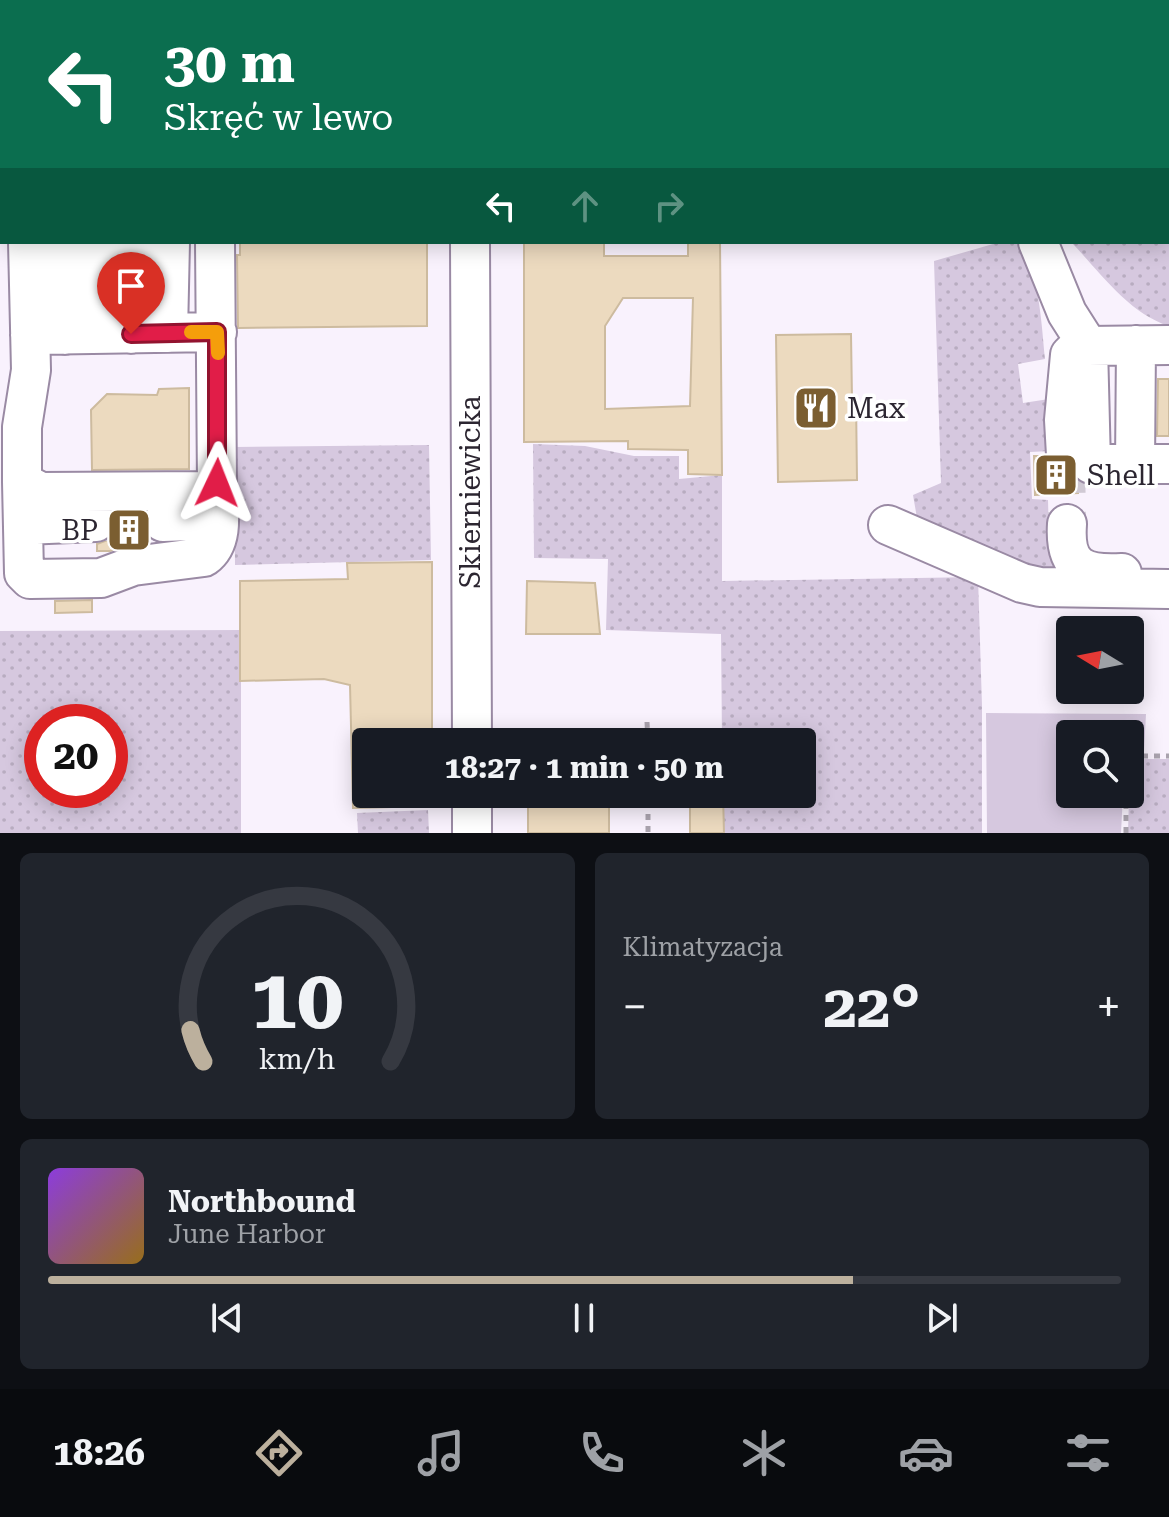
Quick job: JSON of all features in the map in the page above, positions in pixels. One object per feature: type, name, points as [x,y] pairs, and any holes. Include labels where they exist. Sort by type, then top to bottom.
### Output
[{"type":"street","points":[[29,244],[81,334]]},
{"type":"street","points":[[65,244],[81,334]]},
{"type":"street","points":[[81,334],[98,244]]},
{"type":"street","points":[[131,244],[81,334],[31,370],[22,427],[24,573],[30,579],[101,578],[133,566],[204,557],[213,551],[219,537],[215,244]]},
{"type":"street","points":[[168,333],[170,244]]},
{"type":"street","name":"Skierniewicka","points":[[470,244],[472,728]]},
{"type":"street","points":[[1039,244],[1067,313],[1126,345]]},
{"type":"street","points":[[81,334],[217,332]]},
{"type":"street","points":[[1066,455],[1064,420],[1070,355],[1076,349],[1126,345]]},
{"type":"street","points":[[1126,345],[1091,464],[1139,464]]},
{"type":"street","points":[[22,482],[41,492],[210,491],[217,483]]},
{"type":"street","points":[[163,522],[218,520]]},
{"type":"street","points":[[24,525],[96,522]]},
{"type":"street","points":[[1067,524],[1068,554],[1076,565],[1086,571],[1101,574],[1169,571]]},
{"type":"street","points":[[888,525],[1022,583],[1040,587],[1169,589]]},
{"type":"street","points":[[472,808],[472,833]]},
{"type":"path","points":[[647,722],[647,728]]},
{"type":"path","points":[[1144,756],[1169,756]]},
{"type":"path","points":[[648,808],[648,832]]},
{"type":"path","points":[[1126,808],[1126,833]]},
{"type":"shaded area","points":[[993,244],[1020,244],[1026,255],[1041,314],[1045,359],[1018,364],[1023,403],[1049,399],[1051,451],[1030,452],[1032,499],[1048,500],[1049,537],[1069,572],[1029,577],[917,518],[913,495],[941,483],[934,261]]},
{"type":"shaded area","points":[[1073,244],[1169,244],[1169,326],[1140,312]]},
{"type":"shaded area","points":[[533,444],[585,446],[634,456],[679,456],[679,479],[722,475],[722,581],[978,577],[982,833],[724,833],[723,808],[816,808],[816,728],[722,728],[721,634],[606,630],[608,559],[534,558]]},
{"type":"shaded area","points":[[429,445],[431,560],[235,565],[234,447]]},
{"type":"shaded area","points":[[241,630],[241,833],[0,833],[0,631]]},
{"type":"shaded area","points":[[986,713],[1146,714],[1144,752],[1144,720],[1056,720],[1056,808],[1122,808],[1121,833],[987,833]]},
{"type":"shaded area","points":[[1144,759],[1169,759],[1169,833],[1128,833],[1129,808],[1144,808]]},
{"type":"shaded area","points":[[428,810],[429,833],[358,833],[357,813]]},
{"type":"building","points":[[240,244],[427,244],[427,326],[238,328],[237,255],[240,255]]},
{"type":"building","points":[[524,244],[604,244],[604,256],[688,256],[688,244],[720,244],[722,475],[688,474],[688,450],[628,449],[628,441],[524,442]],"holes":[[[623,298],[693,298],[690,406],[605,409],[605,326]]]},
{"type":"building","name":"Max","points":[[851,334],[857,480],[778,482],[776,335]]},
{"type":"building","points":[[1158,379],[1169,379],[1169,436],[1157,436]]},
{"type":"building","name":"BP","points":[[189,388],[189,469],[92,470],[91,410],[107,394],[157,395],[159,389]]},
{"type":"building","points":[[1034,456],[1044,456],[1048,468],[1057,475],[1072,475],[1078,481],[1078,493],[1035,495]]},
{"type":"building","points":[[143,513],[141,524],[148,537],[138,537],[138,543],[110,551],[97,551],[97,544],[108,540],[116,531],[116,514]]},
{"type":"building","points":[[432,562],[432,728],[352,728],[352,767],[350,685],[324,679],[240,681],[240,581],[348,579],[347,563]]},
{"type":"building","points":[[527,581],[595,583],[600,634],[526,634]]},
{"type":"building","points":[[92,600],[92,612],[55,613],[55,601]]},
{"type":"building","points":[[528,808],[609,808],[609,833],[528,833]]},
{"type":"building","points":[[690,808],[723,808],[724,833],[690,833]]},
{"type":"tunnel","points":[[1066,455],[1067,524]]},
{"type":"tunnel","points":[[96,522],[163,522]]},
{"type":"slow traffic","points":[[191,332],[217,332],[218,353]]},
{"type":"place","name":"Max","points":[[816,408]]},
{"type":"place","name":"Shell","points":[[1056,475]]},
{"type":"place","name":"BP","points":[[129,530]]},
{"type":"route","points":[[131,334],[217,332],[217,483]]}]
